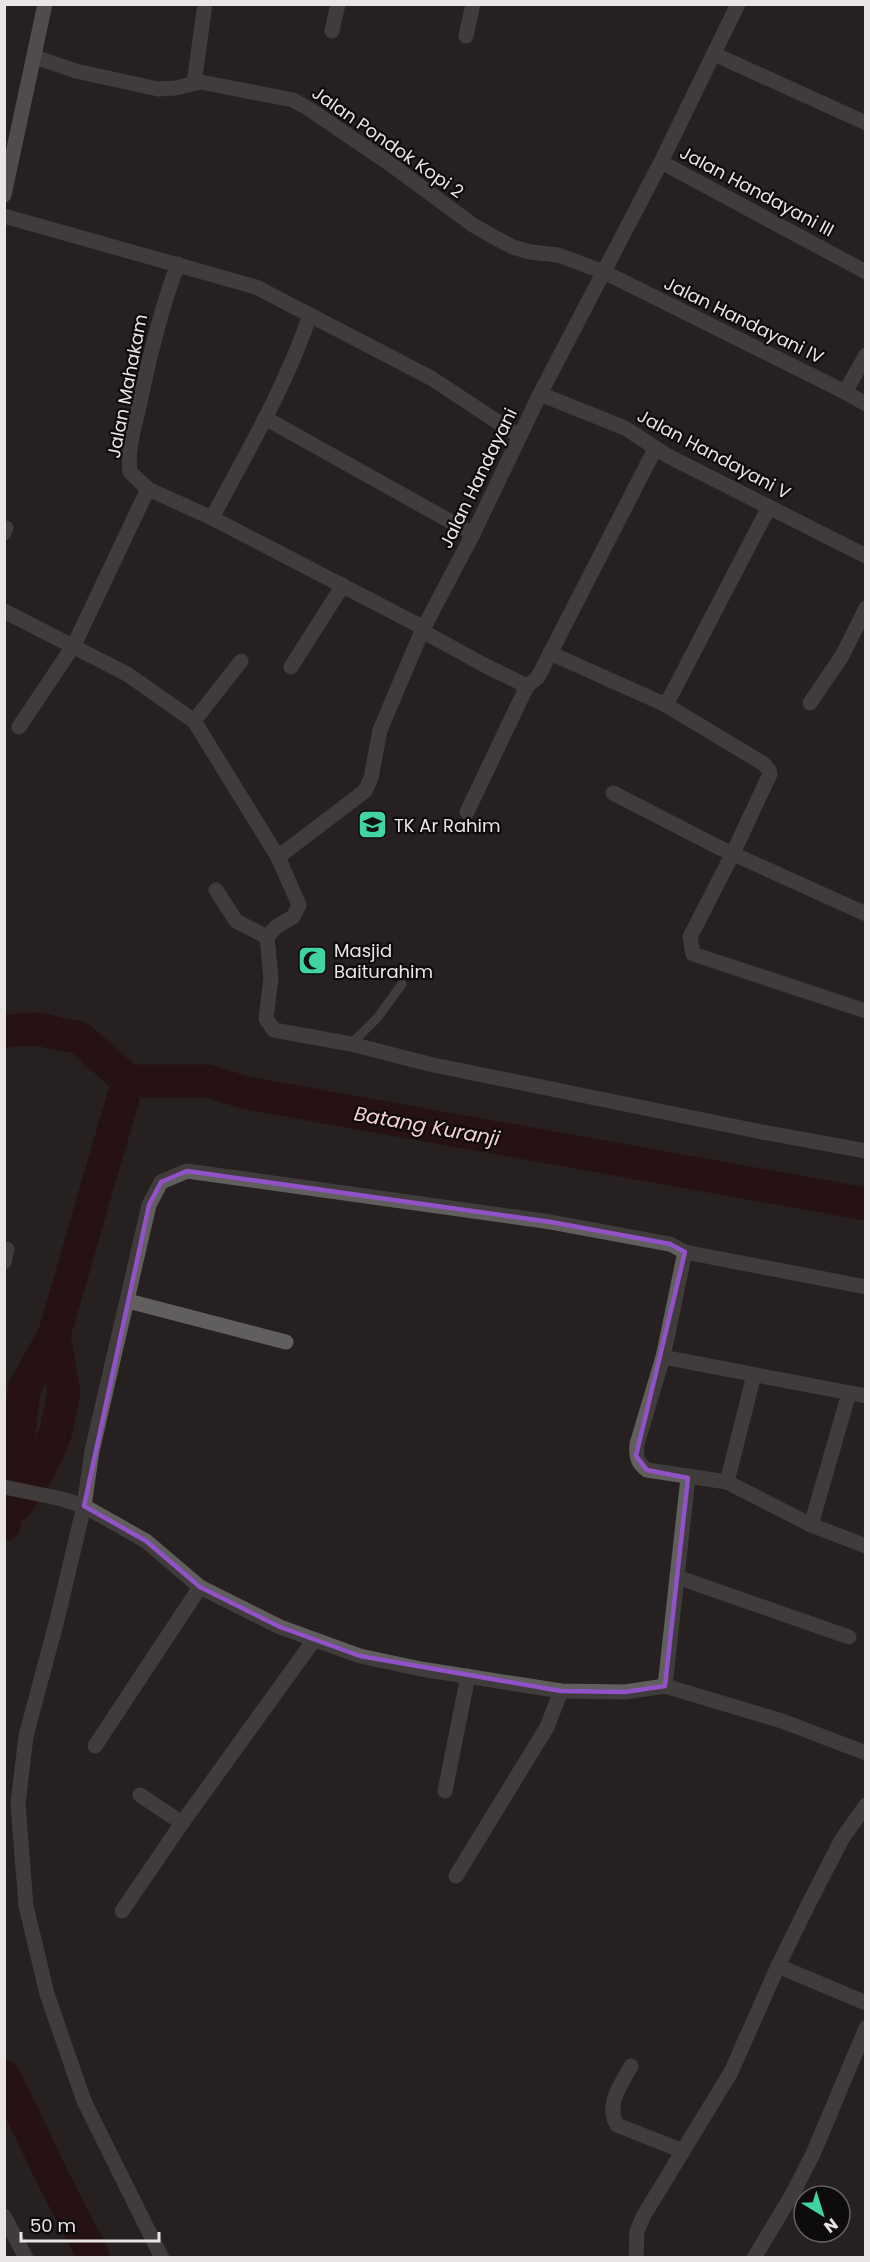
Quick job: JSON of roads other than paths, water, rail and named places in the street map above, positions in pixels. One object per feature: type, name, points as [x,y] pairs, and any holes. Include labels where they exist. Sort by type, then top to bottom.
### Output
[{"type":"main road","points":[[4,195],[45,4]]},
{"type":"street","points":[[194,83],[205,4]]},
{"type":"street","points":[[332,31],[338,4]]},
{"type":"street","points":[[466,36],[473,4]]},
{"type":"street","name":"Jalan Handayani","points":[[279,857],[365,791],[380,730],[423,629],[473,534],[540,394],[661,162],[738,4]]},
{"type":"street","points":[[714,54],[866,123]]},
{"type":"street","name":"Jalan Pondok Kopi 2","points":[[35,57],[76,70],[158,89],[209,83],[293,100],[309,108],[473,225],[492,236],[530,252],[558,255],[604,272]]},
{"type":"street","name":"Jalan Handayani III","points":[[661,162],[866,272]]},
{"type":"street","points":[[4,216],[256,287],[431,378],[519,436]]},
{"type":"street","name":"Jalan Mahakam","points":[[178,264],[153,339],[130,449],[130,472],[148,489],[212,518],[343,585],[484,665],[527,686]]},
{"type":"street","name":"Jalan Handayani IV","points":[[604,272],[866,404]]},
{"type":"street","points":[[212,518],[265,418],[302,339],[310,315]]},
{"type":"street","points":[[844,392],[866,355]]},
{"type":"street","name":"Jalan Handayani V","points":[[540,394],[626,428],[655,449],[866,556]]},
{"type":"street","points":[[265,418],[473,534]]},
{"type":"street","points":[[466,812],[527,686],[538,677],[655,449]]},
{"type":"street","points":[[19,727],[74,645],[148,489]]},
{"type":"street","points":[[666,705],[769,507]]},
{"type":"street","points":[[291,667],[343,585]]},
{"type":"street","points":[[810,703],[842,656],[866,608]]},
{"type":"street","points":[[4,611],[128,674],[194,721],[279,857],[299,905],[293,917],[277,926],[267,937],[271,978],[266,1019],[274,1030],[351,1044],[429,1064],[866,1151]]},
{"type":"street","points":[[550,652],[666,705],[764,764],[770,772],[733,853],[690,936],[693,954],[866,1011]]},
{"type":"street","points":[[194,721],[241,661]]},
{"type":"street","points":[[613,794],[720,849],[866,914]]},
{"type":"street","points":[[216,890],[236,921],[267,937]]},
{"type":"street","points":[[162,2258],[84,2101],[47,1994],[26,1906],[18,1804],[26,1736],[84,1506],[92,1451],[149,1205],[161,1182],[187,1171],[551,1222],[670,1244],[685,1252],[866,1287]]},
{"type":"street","points":[[685,1252],[663,1357],[637,1444],[636,1456],[642,1466],[648,1470],[688,1478],[727,1482],[811,1524],[866,1546]]},
{"type":"street","points":[[128,1302],[286,1342]]},
{"type":"street","points":[[663,1357],[866,1396]]},
{"type":"street","points":[[727,1482],[754,1375]]},
{"type":"street","points":[[811,1524],[849,1393]]},
{"type":"street","points":[[665,1686],[688,1478]]},
{"type":"street","points":[[4,1487],[84,1506],[146,1541],[200,1587],[280,1628],[360,1656],[421,1669],[561,1690],[625,1692],[665,1686],[782,1721],[866,1753]]},
{"type":"street","points":[[677,1577],[849,1637]]},
{"type":"street","points":[[95,1746],[200,1587]]},
{"type":"street","points":[[122,1911],[182,1823],[314,1640]]},
{"type":"street","points":[[445,1791],[468,1676]]},
{"type":"street","points":[[456,1876],[547,1727],[561,1690]]},
{"type":"street","points":[[140,1795],[182,1823]]},
{"type":"street","points":[[636,2258],[637,2231],[644,2215],[731,2072],[778,1966],[842,1839],[866,1805]]},
{"type":"street","points":[[778,1966],[866,2003]]},
{"type":"street","points":[[754,2258],[793,2193],[813,2154],[866,2028]]},
{"type":"street","points":[[631,2066],[612,2104],[612,2114],[617,2126],[683,2151]]},
{"type":"street","points":[[4,2216],[26,2258]]},
{"type":"lane","points":[[351,1044],[378,1017],[402,984]]},
{"type":"waterway","name":"Batang Kuranji","points":[[4,1031],[37,1029],[80,1038],[128,1081],[208,1081],[247,1093],[866,1204]]},
{"type":"waterway","points":[[4,1525],[18,1458],[25,1387],[54,1335],[128,1081]]},
{"type":"waterway","points":[[17,1505],[38,1472],[55,1435],[64,1392],[54,1335]]},
{"type":"waterway","points":[[4,2076],[94,2258]]},
{"type":"place","name":"TK Ar Rahim","points":[[373,825]]},
{"type":"place","name":"Masjid Baiturahim","points":[[313,960]]}]
